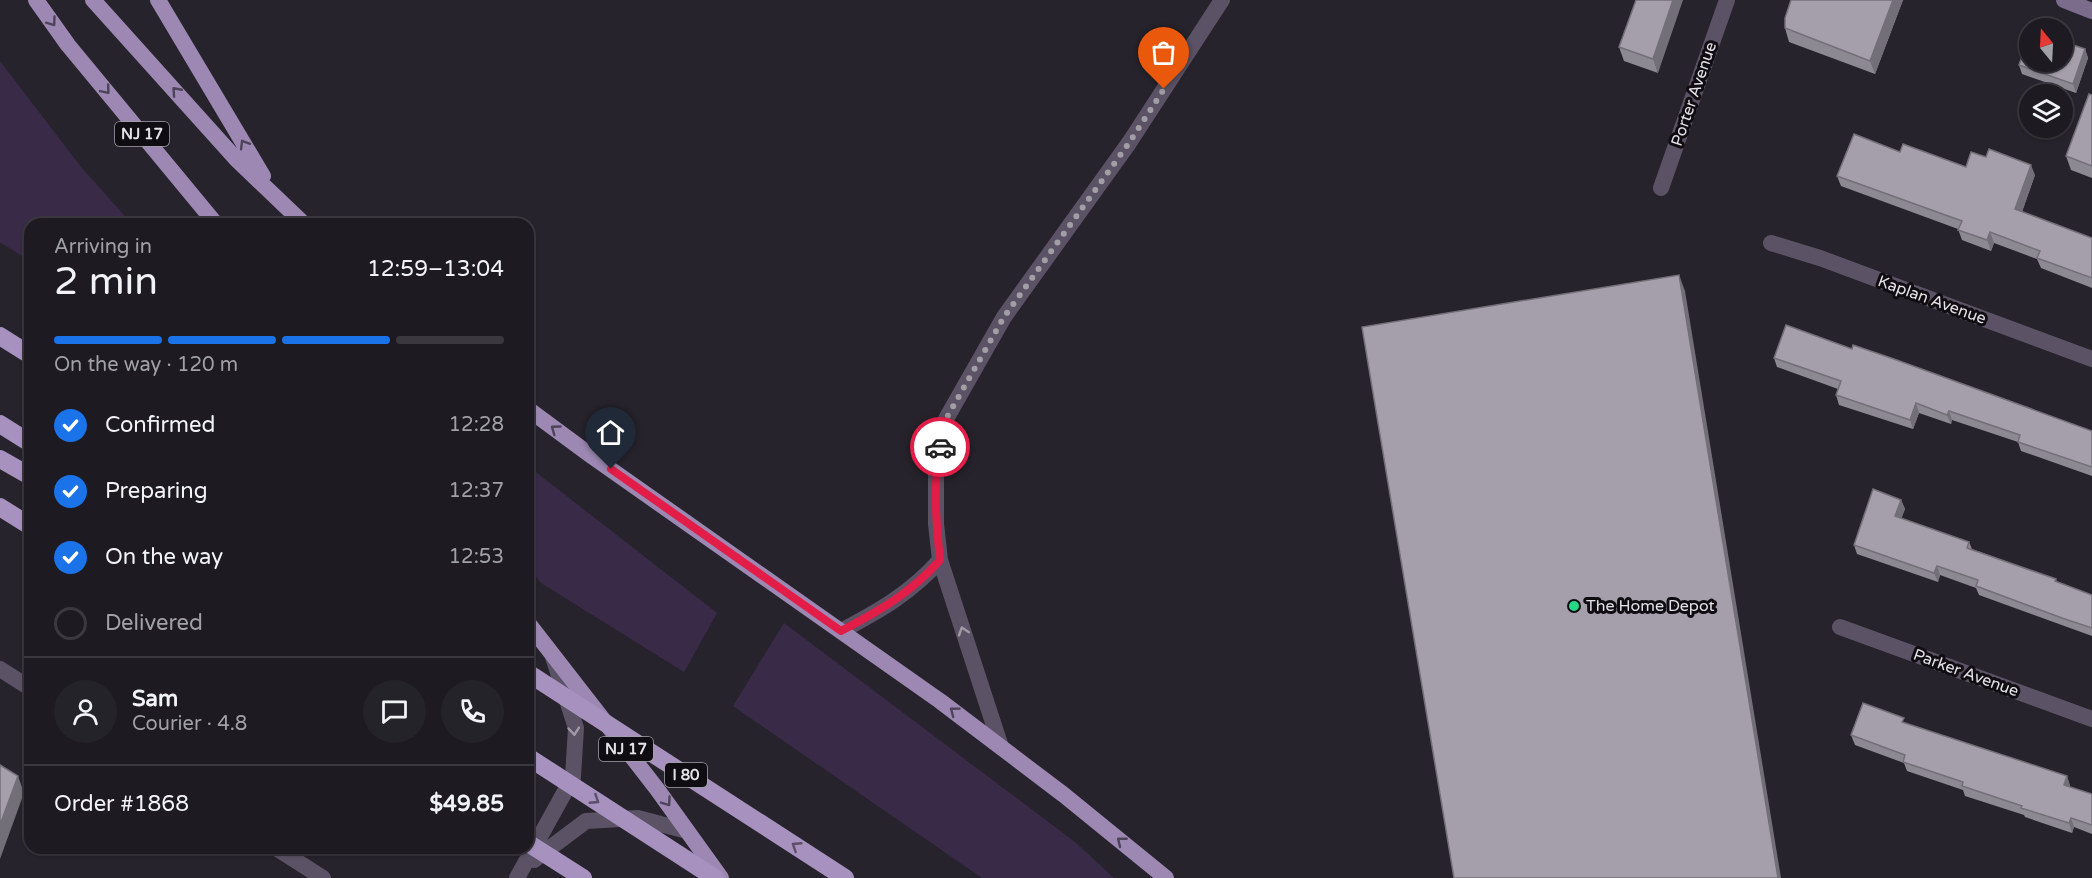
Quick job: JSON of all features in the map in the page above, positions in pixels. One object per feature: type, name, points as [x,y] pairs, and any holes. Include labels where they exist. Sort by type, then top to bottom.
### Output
[{"type":"highway","name":"NJ 17","points":[[36,0],[68,45],[211,218]]},
{"type":"highway","points":[[93,0],[236,159],[298,218]]},
{"type":"highway","points":[[158,0],[274,194]]},
{"type":"highway","points":[[0,336],[24,351]]},
{"type":"highway","points":[[534,413],[940,700],[1064,795],[1166,878]]},
{"type":"highway","points":[[0,424],[24,439]]},
{"type":"highway","points":[[0,459],[24,473]]},
{"type":"highway","points":[[0,507],[24,522]]},
{"type":"highway","name":"NJ 17","points":[[534,631],[657,789],[721,878]]},
{"type":"highway","name":"I 80","points":[[534,677],[845,878]]},
{"type":"highway","points":[[534,761],[715,878]]},
{"type":"highway","points":[[534,847],[583,878]]},
{"type":"main road","points":[[2064,0],[2092,10]]},
{"type":"street","points":[[1001,747],[940,560],[936,524],[936,468],[946,419],[1004,317],[1129,143],[1222,0]]},
{"type":"street","name":"Porter Avenue","points":[[1660,188],[1727,0]]},
{"type":"street","name":"Kaplan Avenue","points":[[1771,243],[1820,258],[2092,359]]},
{"type":"street","points":[[841,631],[890,605],[924,579],[940,560]]},
{"type":"street","name":"Parker Avenue","points":[[1840,627],[2092,719]]},
{"type":"street","points":[[534,850],[573,777],[576,728],[553,655]]},
{"type":"street","points":[[0,669],[24,684]]},
{"type":"street","points":[[522,872],[586,821],[638,818],[687,831]]},
{"type":"street","points":[[285,854],[323,878]]},
{"type":"street","points":[[522,872],[532,854]]},
{"type":"shaded area","points":[[0,61],[81,167],[127,218],[24,218],[24,257],[0,242]]},
{"type":"shaded area","points":[[534,471],[717,613],[684,672],[541,583],[534,574]]},
{"type":"shaded area","points":[[784,623],[1075,842],[1114,878],[982,878],[733,706]]},
{"type":"building","points":[[1636,0],[1673,0],[1653,59],[1619,47]]},
{"type":"building","points":[[1791,0],[1893,0],[1870,61],[1785,28],[1785,18]]},
{"type":"building","points":[[2073,45],[2085,49],[2073,84],[2039,72],[2073,72]]},
{"type":"building","points":[[2089,94],[2092,95],[2092,166],[2066,156]]},
{"type":"building","points":[[1854,134],[1900,152],[1903,144],[1966,167],[1971,152],[1986,157],[1989,149],[2031,165],[2015,209],[2092,238],[2092,278],[2037,258],[2040,251],[1990,232],[1987,240],[1958,230],[1962,221],[1837,176]]},
{"type":"building","name":"The Home Depot","points":[[1679,275],[1778,878],[1454,878],[1362,327]]},
{"type":"building","points":[[1786,325],[1852,349],[1853,345],[1894,359],[2092,431],[2092,467],[2018,442],[2020,435],[1949,411],[1947,415],[1916,403],[1910,420],[1836,395],[1841,381],[1774,358]]},
{"type":"building","points":[[1873,489],[1901,500],[1895,516],[1969,542],[1967,548],[2056,579],[2055,581],[2092,595],[2092,628],[1976,586],[1978,580],[1937,566],[1934,573],[1854,545]]},
{"type":"building","points":[[1863,703],[1904,718],[1902,722],[2067,776],[2064,785],[2092,794],[2092,825],[2071,818],[2069,823],[1962,786],[1963,782],[1903,762],[1905,755],[1851,735]]},
{"type":"building","points":[[0,765],[18,776],[0,825]]},
{"type":"way so far","points":[[940,447],[946,419],[1004,317],[1129,143],[1164,89]]},
{"type":"place","name":"The Home Depot","points":[[1574,606]]},
{"type":"route","points":[[611,469],[841,631],[890,605],[924,579],[940,560],[936,524],[936,468],[940,447]]}]
